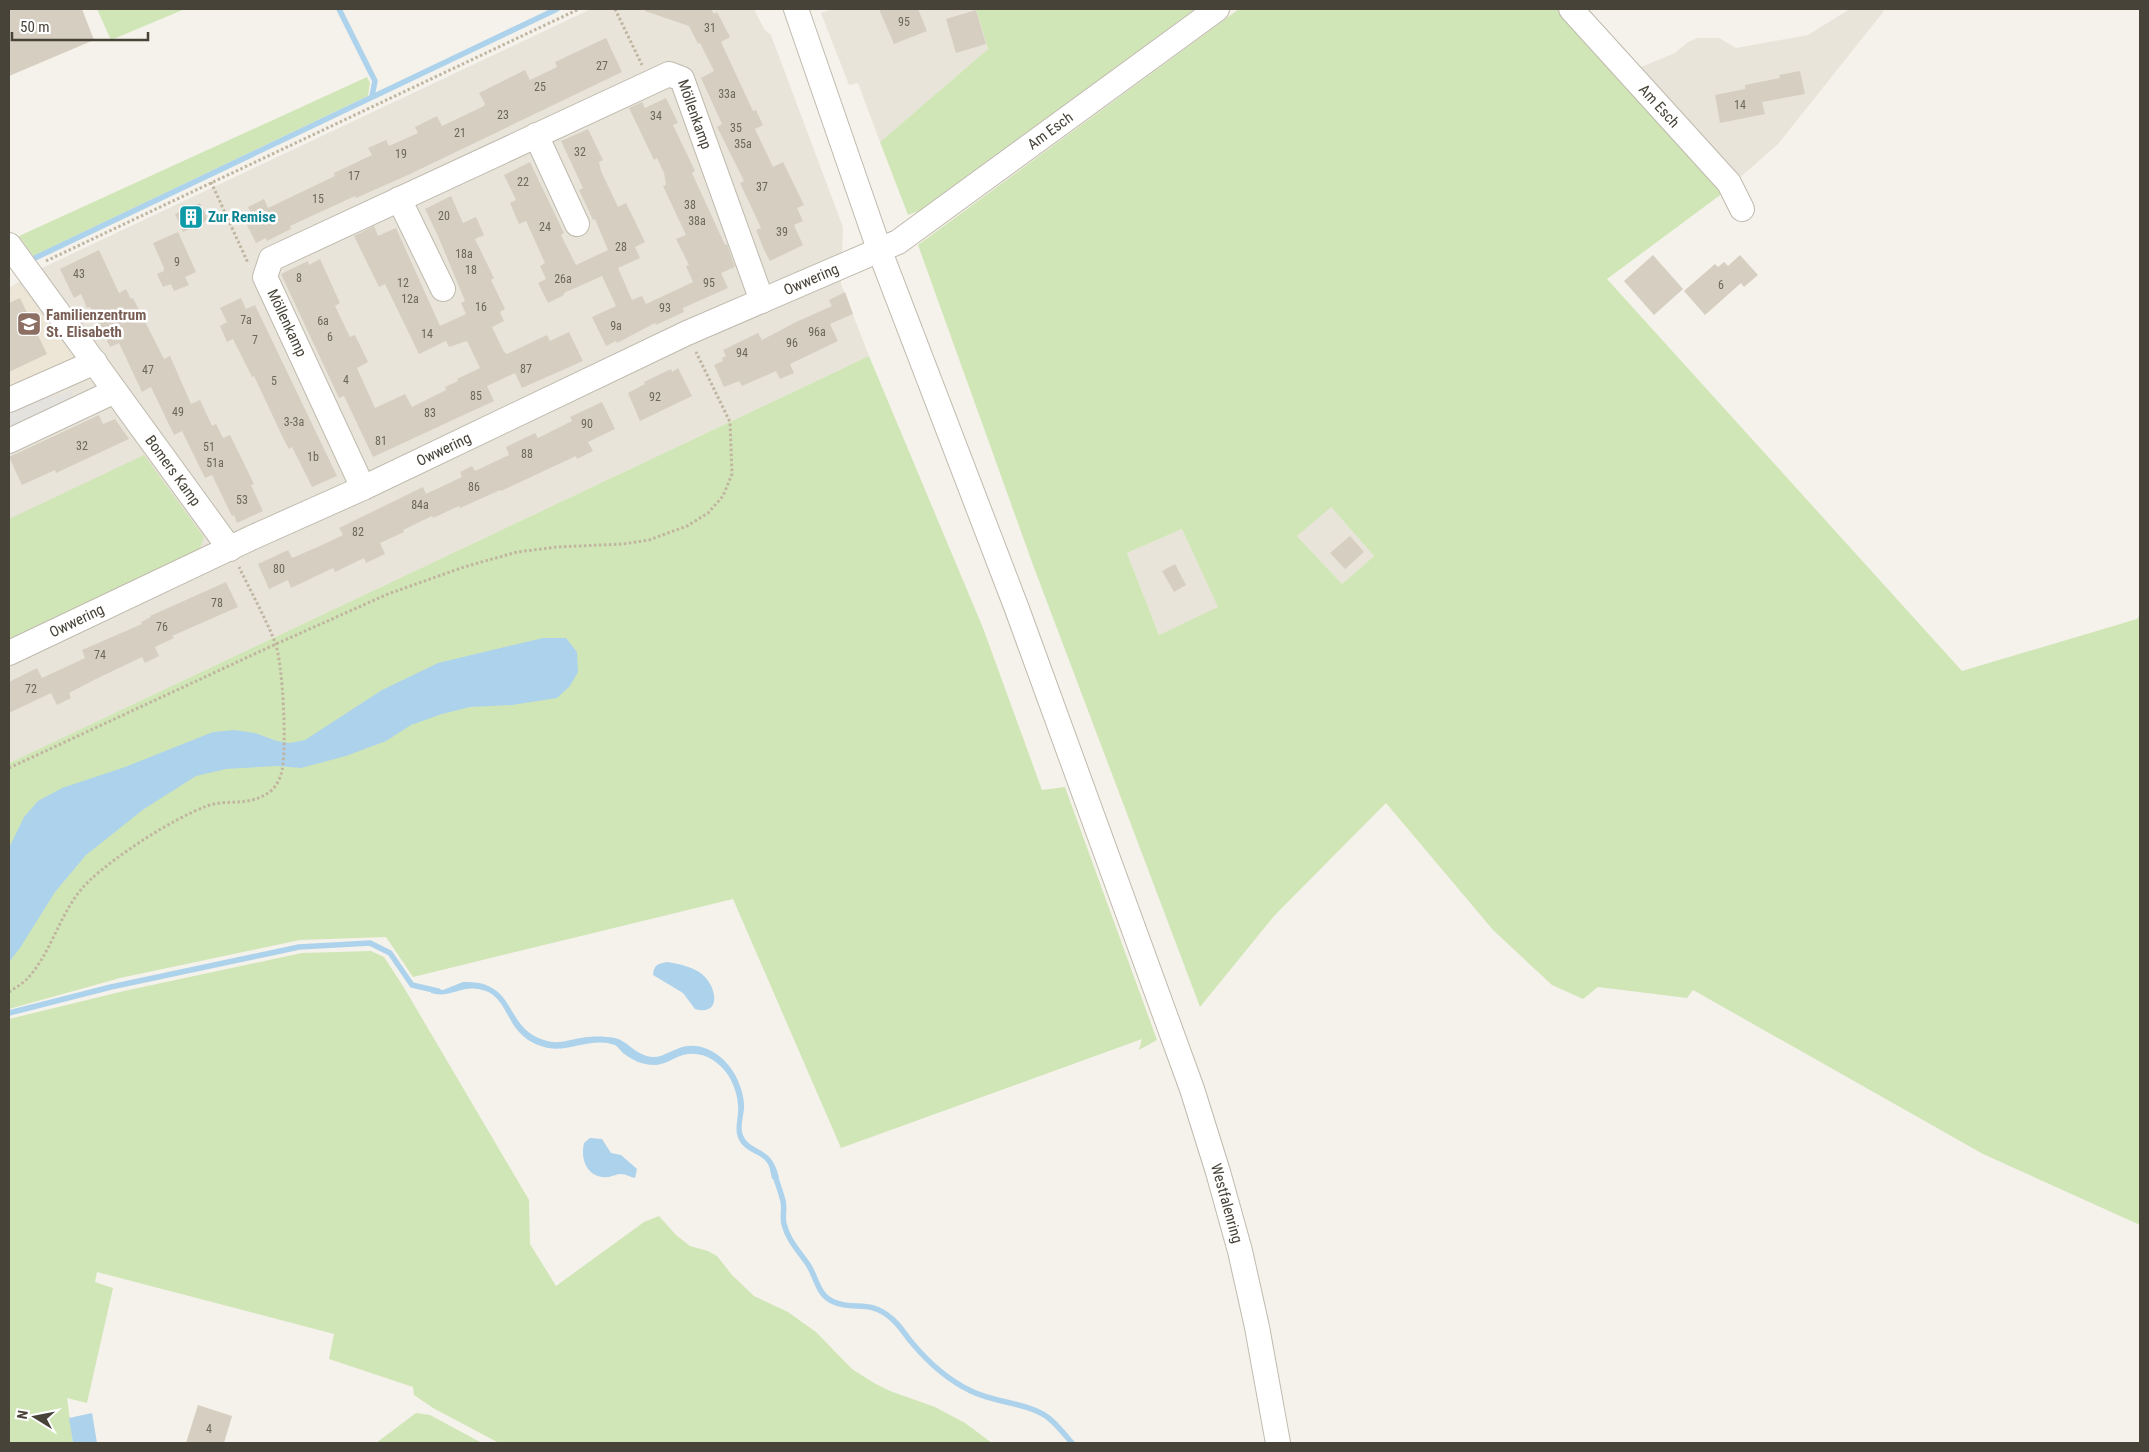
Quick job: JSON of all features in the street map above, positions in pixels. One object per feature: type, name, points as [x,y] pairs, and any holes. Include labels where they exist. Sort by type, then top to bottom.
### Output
[{"type":"street","name":"Westfalenring","points":[[796,9],[879,249],[1017,609],[1192,1088],[1240,1251],[1257,1327],[1278,1443]]},
{"type":"street","name":"Am Esch","points":[[879,249],[898,242],[1217,9]]},
{"type":"street","name":"Am Esch","points":[[1571,9],[1729,182],[1742,208]]},
{"type":"street","name":"Möllenkamp","points":[[363,488],[265,277],[270,259],[669,74],[682,79],[762,301]]},
{"type":"street","points":[[536,135],[577,224]]},
{"type":"street","points":[[399,199],[443,289]]},
{"type":"street","name":"Bomers Kamp","points":[[10,248],[230,549]]},
{"type":"street","name":"Owwering","points":[[9,653],[363,488],[687,333],[879,249]]},
{"type":"street","points":[[9,400],[95,362]]},
{"type":"street","points":[[9,441],[116,391]]},
{"type":"path","points":[[28,271],[211,182],[579,9]]},
{"type":"path","points":[[615,9],[650,82]]},
{"type":"path","points":[[211,182],[249,265],[265,277]]},
{"type":"path","points":[[9,768],[388,594],[464,567],[517,552],[557,547],[622,544],[649,540],[675,532],[708,513],[723,496],[732,474],[730,422],[687,333]]},
{"type":"path","points":[[9,992],[26,980],[41,960],[62,918],[89,881],[146,839],[192,812],[210,805],[246,802],[273,788],[282,770],[284,740],[280,673],[276,644],[230,549]]},
{"type":"shaded area","points":[[591,9],[754,9],[764,29],[771,35],[843,227],[841,284],[869,356],[9,763],[9,288],[42,268]]},
{"type":"shaded area","points":[[832,9],[976,9],[988,49],[880,142],[858,83],[849,85],[821,13]]},
{"type":"shaded area","points":[[1850,9],[1882,9],[1884,11],[1778,144],[1736,181],[1636,69],[1675,53],[1688,42],[1698,38],[1719,38],[1736,48],[1808,35]]},
{"type":"shaded area","name":"Familienzentrum St. Elisabeth","points":[[19,283],[75,360],[9,393],[9,288]]},
{"type":"shaded area","points":[[54,384],[53,399],[73,389],[71,407],[9,435],[9,405]]},
{"type":"shaded area","points":[[1330,506],[1374,556],[1342,584],[1297,536]]},
{"type":"shaded area","points":[[1182,529],[1219,608],[1159,635],[1127,553]]},
{"type":"green space","points":[[97,9],[185,9],[111,40]]},
{"type":"green space","points":[[976,9],[1195,9],[921,210],[908,215],[880,142],[988,49]]},
{"type":"green space","points":[[1239,9],[1562,9],[1727,190],[1607,279],[1962,671],[2137,619],[2140,615],[2140,1225],[1983,1154],[1693,990],[1687,998],[1598,987],[1583,999],[1552,985],[1493,930],[1386,803],[1274,916],[1200,1007],[1033,565],[918,245]],"holes":[[[1331,507],[1374,556],[1342,584],[1297,536]],[[1182,529],[1218,607],[1159,635],[1127,553]]]},
{"type":"green space","points":[[367,77],[370,83],[368,96],[33,256],[19,236]]},
{"type":"green space","points":[[869,356],[983,628],[1042,790],[1065,787],[1157,1040],[1139,1050],[1142,1039],[841,1148],[733,899],[413,977],[386,937],[300,940],[120,978],[9,1009],[9,763]]},
{"type":"green space","points":[[144,455],[204,537],[200,549],[9,640],[9,519]]},
{"type":"green space","points":[[371,951],[384,957],[403,986],[529,1200],[530,1244],[556,1286],[644,1222],[659,1216],[676,1235],[690,1246],[708,1251],[717,1256],[732,1275],[754,1296],[788,1312],[816,1332],[852,1369],[890,1391],[935,1407],[965,1423],[992,1443],[499,1443],[433,1408],[414,1395],[413,1387],[329,1359],[334,1334],[97,1272],[95,1282],[113,1288],[87,1403],[67,1398],[73,1443],[9,1443],[9,1019],[124,991],[302,953]]},
{"type":"green space","points":[[416,1413],[430,1415],[482,1443],[376,1443]]},
{"type":"water","points":[[543,638],[566,638],[577,652],[578,672],[570,686],[557,698],[512,705],[470,707],[442,714],[411,725],[386,741],[346,756],[301,768],[277,766],[226,769],[196,776],[144,809],[86,855],[55,892],[20,948],[9,962],[9,848],[24,817],[38,801],[62,788],[125,767],[213,732],[234,730],[255,733],[277,741],[290,743],[305,740],[382,690],[438,663]]},
{"type":"water","points":[[667,962],[698,971],[706,978],[713,990],[714,996],[714,1001],[709,1009],[695,1009],[683,993],[653,975],[654,969],[657,966]]},
{"type":"water","points":[[463,982],[480,983],[495,990],[503,997],[525,1029],[544,1040],[558,1042],[598,1036],[615,1038],[641,1054],[652,1057],[661,1056],[685,1046],[702,1047],[717,1054],[734,1073],[742,1091],[744,1100],[743,1135],[749,1143],[772,1160],[779,1177],[772,1179],[769,1166],[765,1160],[746,1148],[739,1140],[737,1133],[738,1102],[736,1092],[728,1075],[714,1061],[703,1055],[690,1054],[679,1056],[662,1064],[650,1065],[634,1060],[615,1045],[597,1042],[553,1049],[544,1047],[531,1042],[522,1035],[500,1002],[486,991],[465,989],[444,994],[431,993],[431,988],[443,990]]},
{"type":"water","points":[[590,1138],[602,1139],[611,1153],[621,1155],[637,1169],[635,1178],[625,1174],[602,1177],[591,1172],[587,1168],[583,1156],[584,1143]]},
{"type":"water","points":[[92,1413],[97,1443],[73,1443],[69,1418]]},
{"type":"building","points":[[9,9],[82,9],[94,40],[9,76]]},
{"type":"building","points":[[646,9],[711,9],[714,14],[717,12],[730,37],[721,42],[753,111],[756,110],[763,125],[755,129],[773,167],[783,162],[804,205],[797,208],[803,221],[794,225],[803,245],[770,261],[756,230],[761,228],[740,183],[744,181],[717,127],[722,124],[701,78],[714,71],[689,26],[645,11]]},
{"type":"building","points":[[879,9],[918,9],[927,31],[894,44]]},
{"type":"building","points":[[976,10],[986,44],[956,53],[946,19]]},
{"type":"building","points":[[606,38],[622,72],[408,175],[356,198],[355,196],[290,226],[291,229],[267,241],[266,238],[256,243],[244,219],[252,215],[248,207],[264,199],[268,208],[335,176],[334,173],[372,155],[368,148],[386,140],[389,146],[418,133],[415,127],[437,116],[442,126],[484,106],[485,104],[479,93],[525,70],[530,80],[557,67],[555,62]]},
{"type":"building","points":[[1800,71],[1805,94],[1762,102],[1765,114],[1720,123],[1715,95],[1745,89],[1745,85],[1780,78],[1779,75]]},
{"type":"building","points":[[666,98],[678,123],[673,125],[695,171],[692,173],[725,245],[727,244],[735,267],[721,273],[728,288],[683,308],[684,312],[656,325],[655,323],[617,343],[616,341],[606,346],[592,317],[616,306],[602,276],[564,293],[564,295],[548,303],[538,283],[546,279],[540,266],[545,263],[526,221],[519,224],[510,203],[516,200],[504,175],[530,162],[564,233],[561,235],[576,265],[608,250],[595,219],[593,220],[579,190],[583,188],[561,141],[588,129],[603,160],[599,162],[601,171],[618,207],[626,203],[645,242],[635,247],[640,258],[618,268],[632,300],[642,296],[646,304],[693,282],[686,266],[689,265],[676,239],[686,235],[663,186],[666,185],[664,173],[657,158],[654,160],[629,108],[642,102],[645,108]]},
{"type":"building","points":[[451,196],[463,223],[476,217],[484,235],[475,239],[494,278],[491,280],[505,309],[500,312],[504,321],[492,327],[504,352],[507,354],[547,335],[550,341],[569,332],[583,361],[522,388],[515,373],[487,386],[494,401],[373,457],[344,396],[339,398],[281,274],[308,261],[309,265],[320,259],[340,303],[335,306],[350,337],[355,335],[368,362],[357,368],[375,408],[405,394],[412,407],[446,390],[445,387],[458,381],[457,379],[480,368],[467,341],[449,347],[446,341],[419,354],[385,284],[379,287],[354,236],[374,226],[378,236],[396,228],[440,326],[466,314],[461,303],[465,301],[425,209]]},
{"type":"building","name":"Zur Remise","points":[[200,203],[208,220],[183,232],[175,214]]},
{"type":"building","points":[[178,232],[196,272],[185,277],[189,285],[174,291],[171,284],[163,287],[157,274],[164,271],[164,268],[153,243]]},
{"type":"building","points":[[99,250],[119,293],[126,289],[131,299],[133,298],[164,359],[170,356],[191,404],[200,400],[212,426],[216,424],[223,438],[230,435],[254,484],[251,485],[263,511],[237,523],[212,475],[205,478],[182,431],[174,435],[151,387],[142,392],[119,343],[110,347],[90,307],[87,308],[81,294],[74,298],[60,269]]},
{"type":"building","points":[[1653,255],[1683,289],[1654,315],[1624,281]]},
{"type":"building","points":[[1740,255],[1758,275],[1744,287],[1741,283],[1705,315],[1684,291],[1715,264],[1718,267],[1724,262],[1728,266]]},
{"type":"building","points":[[845,292],[853,314],[830,324],[838,341],[790,364],[794,373],[780,379],[776,371],[742,386],[739,381],[724,387],[714,365],[723,361],[722,358],[726,356],[723,350],[758,333],[762,340],[832,306],[829,300]]},
{"type":"building","points":[[20,298],[47,354],[9,372],[9,303]]},
{"type":"building","points":[[241,298],[246,309],[255,305],[337,476],[312,487],[292,447],[289,449],[284,440],[254,376],[252,377],[233,339],[227,342],[220,326],[227,322],[220,308]]},
{"type":"building","points":[[678,368],[692,396],[640,421],[628,393],[645,384],[644,382],[671,369],[672,372]]},
{"type":"building","points":[[602,402],[615,429],[588,442],[593,451],[577,459],[576,456],[501,491],[460,508],[459,506],[433,518],[432,516],[403,530],[404,532],[380,543],[385,554],[366,563],[364,558],[335,572],[333,568],[291,588],[288,580],[269,589],[258,564],[288,550],[292,558],[322,545],[343,535],[339,528],[423,487],[426,494],[462,477],[460,472],[472,466],[475,471],[509,455],[506,447],[535,433],[538,438],[572,421],[570,417]]},
{"type":"building","points":[[99,415],[103,424],[115,419],[129,439],[56,473],[55,470],[22,485],[9,457]]},
{"type":"building","points":[[1350,536],[1364,552],[1345,569],[1330,553]]},
{"type":"building","points":[[1175,564],[1186,585],[1174,592],[1162,571]]},
{"type":"building","points":[[226,582],[238,607],[172,636],[174,638],[155,647],[159,656],[145,663],[142,657],[96,679],[69,693],[71,698],[57,705],[51,693],[9,713],[9,682],[37,668],[42,678],[85,658],[82,650],[142,624],[141,622],[150,616]]},
{"type":"building","points":[[198,1405],[232,1416],[224,1443],[186,1443]]},
{"type":"waterway","points":[[339,9],[375,81],[372,96]]},
{"type":"waterway","points":[[35,258],[557,9]]},
{"type":"waterway","points":[[9,1013],[111,987],[299,947],[370,943],[390,953],[412,985],[438,991]]},
{"type":"waterway","points":[[774,1173],[783,1201],[783,1221],[786,1230],[791,1241],[809,1266],[824,1296],[834,1302],[849,1306],[869,1307],[883,1312],[897,1324],[926,1358],[954,1382],[980,1395],[1037,1411],[1053,1422],[1072,1443]]},
{"type":"place","name":"Zur Remise","points":[[191,217]]},
{"type":"place","name":"Familienzentrum St. Elisabeth","points":[[29,324]]}]
